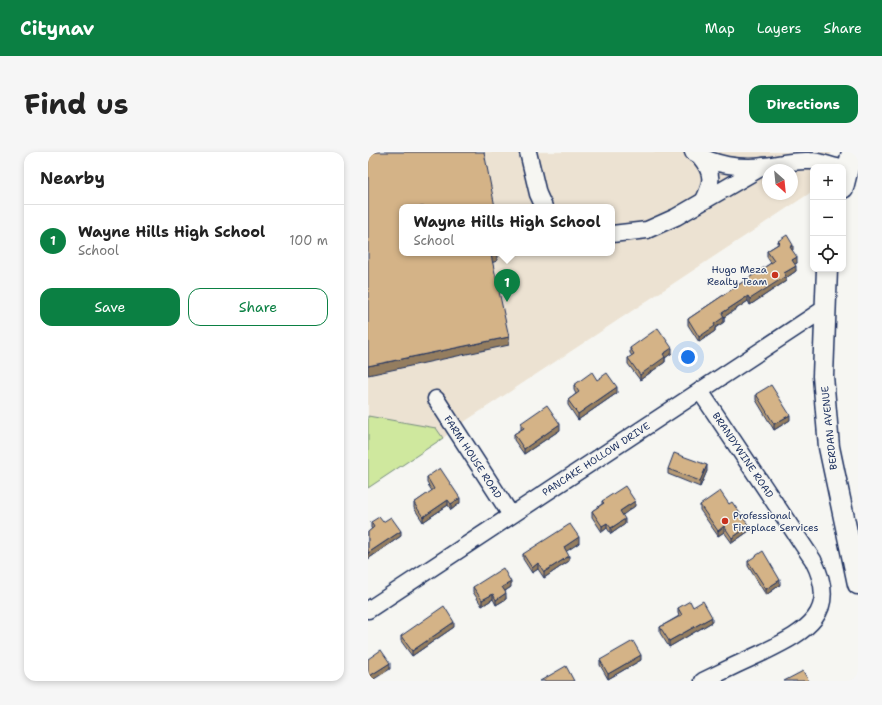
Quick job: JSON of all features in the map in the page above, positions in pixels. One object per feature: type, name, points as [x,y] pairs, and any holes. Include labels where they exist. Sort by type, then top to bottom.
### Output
[{"type":"main road","name":"BERDAN AVENUE","points":[[827,272],[824,309],[823,376],[829,446],[858,584]]},
{"type":"street","points":[[528,152],[538,194],[543,204]]},
{"type":"street","points":[[697,155],[734,167],[762,166]]},
{"type":"street","points":[[697,155],[710,173],[711,186],[704,200]]},
{"type":"street","points":[[774,164],[811,161],[824,164]]},
{"type":"street","points":[[615,234],[647,230],[762,167]]},
{"type":"street","name":"PANCAKE HOLLOW DRIVE","points":[[368,610],[824,309]]},
{"type":"street","name":"BRANDYWINE ROAD","points":[[700,391],[814,560],[822,582],[823,595],[820,608],[815,619],[796,636],[703,681]]},
{"type":"street","name":"FARM HOUSE ROAD","points":[[436,399],[511,515]]},
{"type":"shaded area","points":[[368,152],[832,152],[824,164],[810,164],[810,193],[467,420],[443,438],[368,488]]},
{"type":"green space","points":[[368,416],[436,428],[443,438],[368,488]]},
{"type":"building","points":[[368,152],[484,152],[494,204],[399,204],[399,256],[491,256],[509,337],[368,366]]},
{"type":"building","points":[[787,235],[793,245],[790,247],[797,257],[792,260],[796,266],[784,273],[786,276],[750,299],[748,296],[722,313],[724,317],[714,324],[715,326],[699,337],[688,319],[774,261],[767,251],[780,243],[778,241]]},
{"type":"building","points":[[658,328],[672,348],[663,354],[665,357],[640,375],[628,358],[634,354],[630,348]]},
{"type":"building","points":[[592,372],[597,380],[607,373],[617,387],[578,414],[568,400],[579,392],[574,385]]},
{"type":"building","points":[[771,385],[790,415],[774,424],[756,394]]},
{"type":"building","points":[[547,405],[560,424],[524,449],[514,434],[524,428],[521,423]]},
{"type":"building","points":[[674,453],[707,465],[700,481],[668,469]]},
{"type":"building","points":[[440,468],[460,498],[451,504],[448,500],[423,517],[414,503],[434,489],[427,477]]},
{"type":"building","points":[[625,486],[635,501],[620,511],[625,519],[611,528],[607,523],[602,526],[592,511],[604,503],[602,501]]},
{"type":"building","name":"Professional Fireplace Services","points":[[720,491],[729,504],[732,502],[749,526],[732,538],[724,526],[718,531],[700,505]]},
{"type":"building","points":[[379,517],[383,522],[391,517],[401,531],[368,553],[368,532],[374,527],[371,522]]},
{"type":"building","points":[[570,524],[579,537],[564,547],[569,556],[544,572],[538,563],[532,568],[523,554]]},
{"type":"building","points":[[763,551],[780,580],[766,589],[748,561]]},
{"type":"building","points":[[503,568],[511,582],[502,587],[506,593],[496,600],[493,594],[482,600],[473,587]]},
{"type":"building","points":[[690,601],[693,607],[703,601],[712,617],[669,641],[660,627],[682,615],[678,608]]},
{"type":"building","points":[[444,606],[454,622],[412,651],[401,636]]},
{"type":"building","points":[[633,641],[641,655],[608,674],[600,660]]},
{"type":"building","points":[[381,650],[390,663],[368,677],[368,659]]},
{"type":"building","points":[[566,666],[574,681],[540,681]]},
{"type":"building","points":[[803,671],[809,681],[784,681]]},
{"type":"place","name":"Hugo Meza Realty Team","points":[[775,275]]},
{"type":"place","name":"Wayne Hills High School","points":[[507,302]]},
{"type":"place","name":"Professional Fireplace Services","points":[[725,521]]}]
